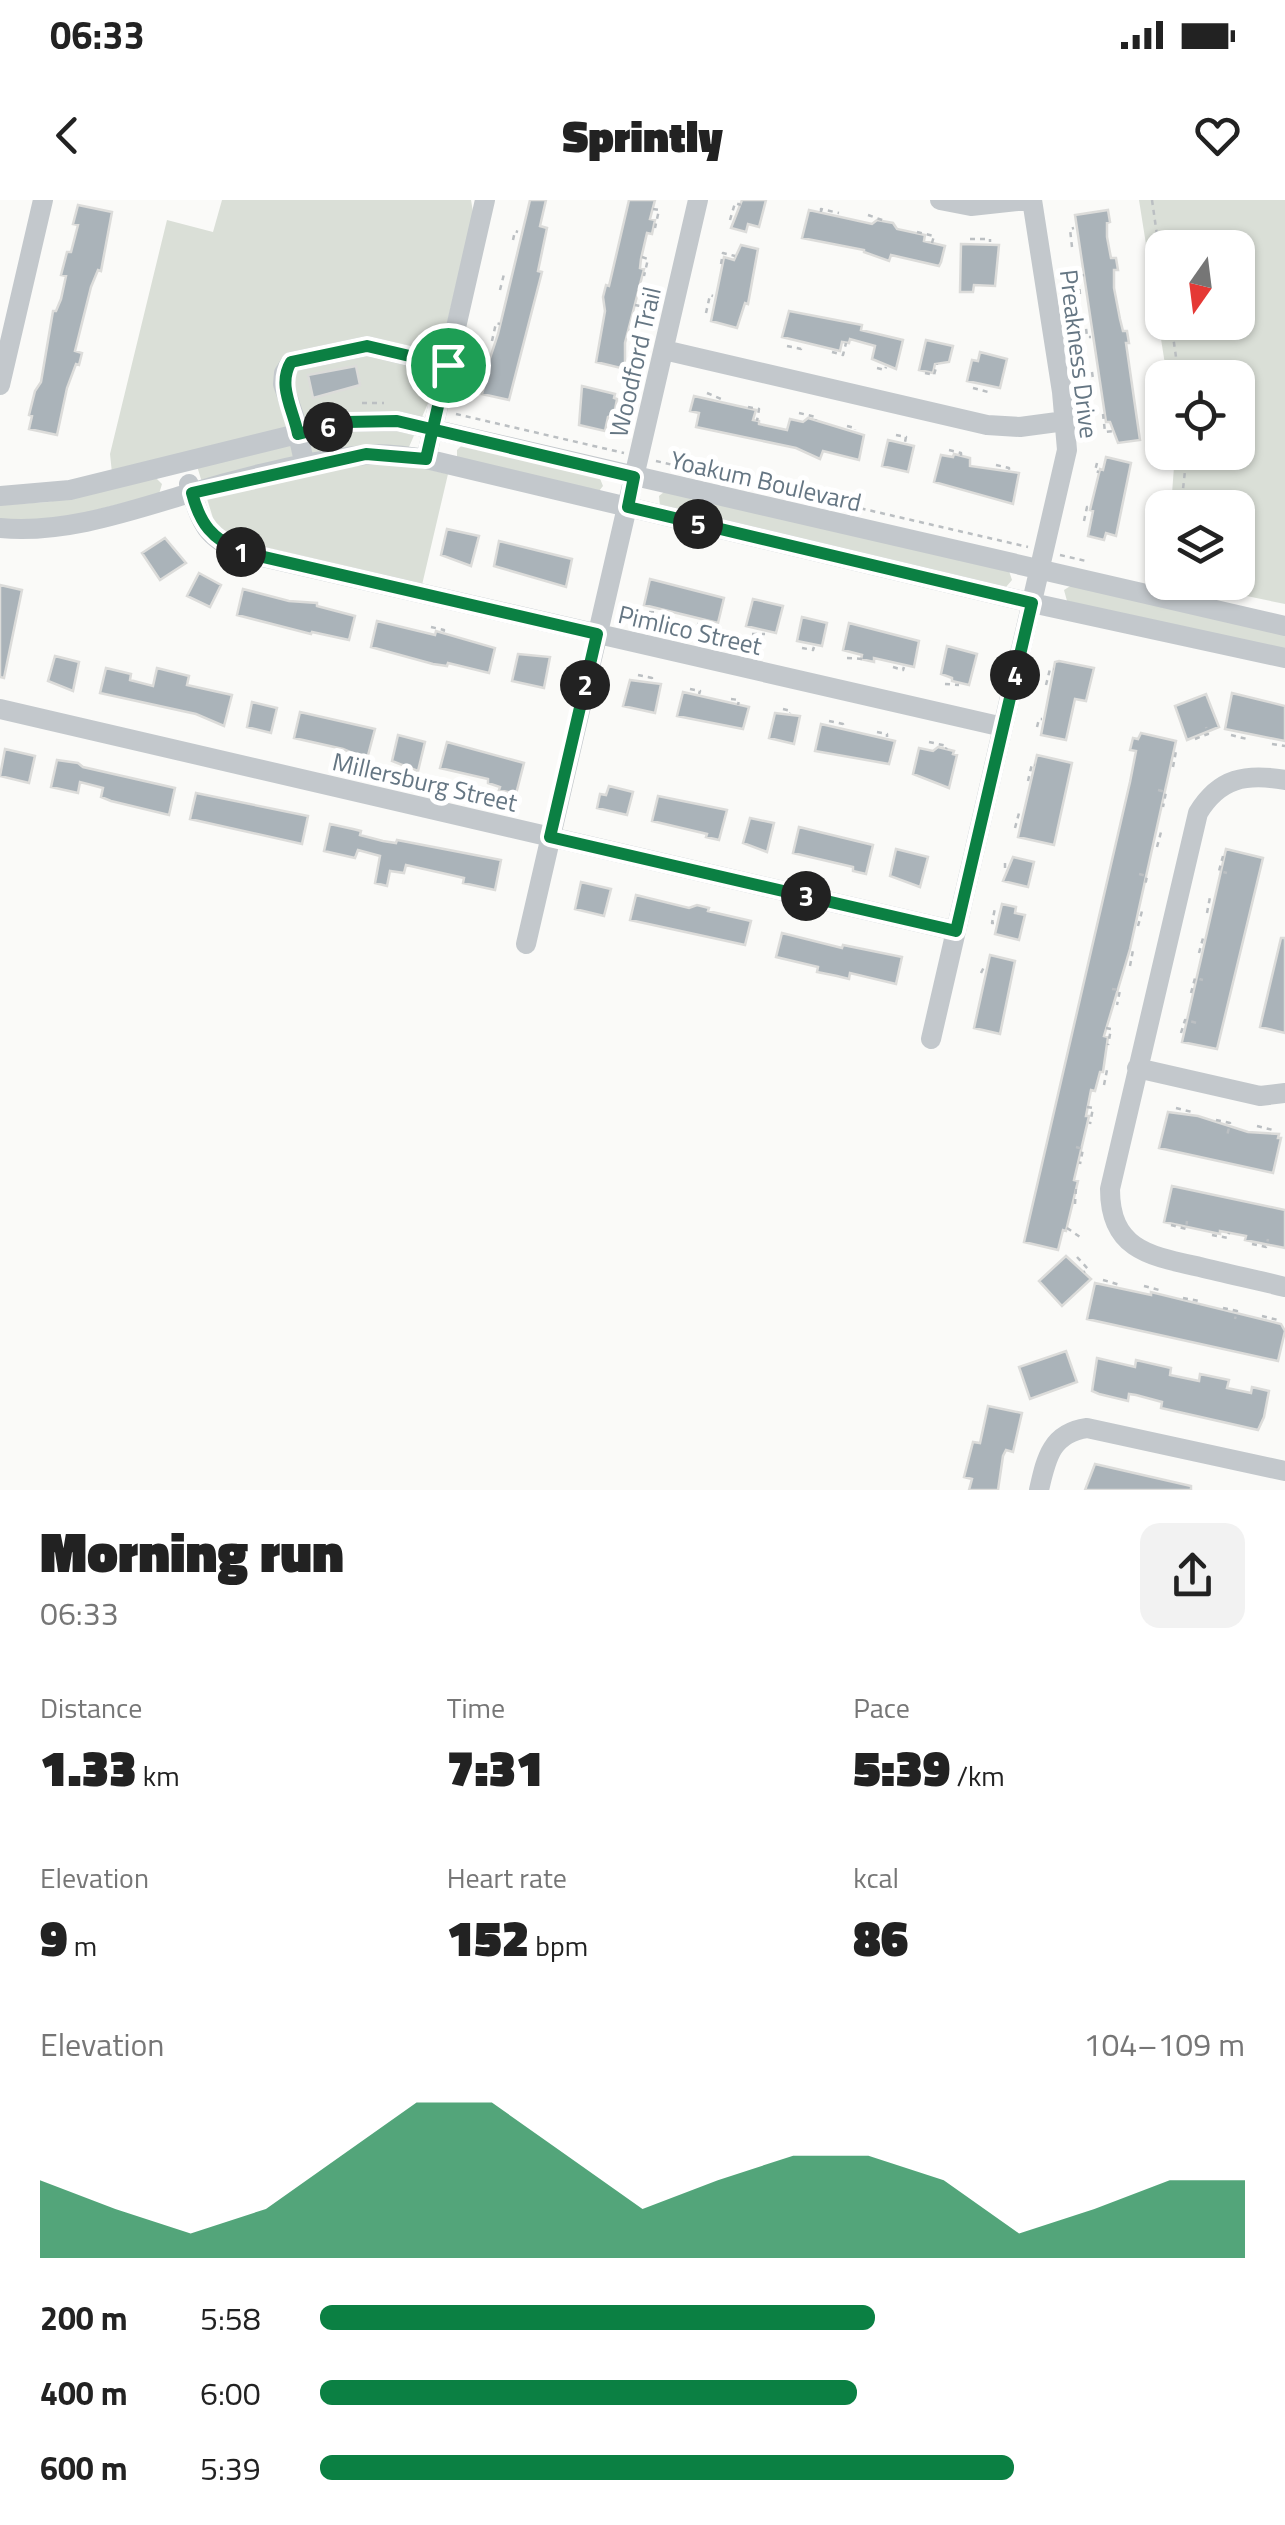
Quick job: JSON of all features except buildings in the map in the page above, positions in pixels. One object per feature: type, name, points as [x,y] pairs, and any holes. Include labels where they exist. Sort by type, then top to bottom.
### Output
[{"type":"street","points":[[0,385],[43,200]]},
{"type":"street","points":[[426,459],[485,200]]},
{"type":"street","name":"Woodford Trail","points":[[526,944],[698,200]]},
{"type":"street","points":[[940,200],[982,206],[1030,200]]},
{"type":"street","name":"Preakness Drive","points":[[932,1039],[1064,468],[1065,421],[1030,200]]},
{"type":"street","points":[[305,466],[283,384],[284,372],[291,362],[367,346],[448,365]]},
{"type":"street","points":[[664,350],[987,425],[1020,427],[1065,421]]},
{"type":"street","name":"Yoakum Boulevard","points":[[0,496],[70,490],[298,434],[370,420],[397,421],[1285,626]]},
{"type":"street","points":[[0,528],[44,530],[366,454],[426,459],[1032,603],[1285,658]]},
{"type":"street","name":"Pimlico Street","points":[[183,464],[202,521],[212,536],[242,552],[1003,728]]},
{"type":"street","name":"Millersburg Street","points":[[0,709],[956,931]]},
{"type":"street","points":[[1285,780],[1253,775],[1231,780],[1218,788],[1198,814],[1110,1189],[1110,1206],[1118,1231],[1146,1254],[1285,1287]]},
{"type":"street","points":[[1137,1068],[1260,1096],[1285,1093]]},
{"type":"street","points":[[1039,1490],[1047,1456],[1055,1442],[1087,1428],[1285,1471]]},
{"type":"path","points":[[1152,200],[1156,230]]},
{"type":"path","points":[[730,220],[735,203],[741,205]]},
{"type":"path","points":[[653,209],[659,210],[655,228]]},
{"type":"path","points":[[821,212],[838,213]]},
{"type":"path","points":[[868,215],[885,222]]},
{"type":"path","points":[[1072,247],[1070,228],[1074,228]]},
{"type":"path","points":[[512,240],[518,232]]},
{"type":"path","points":[[917,232],[934,236],[932,243]]},
{"type":"path","points":[[970,239],[990,242]]},
{"type":"path","points":[[720,264],[723,253],[735,256]]},
{"type":"path","points":[[642,257],[648,258],[644,276]]},
{"type":"path","points":[[500,290],[504,274],[507,275]]},
{"type":"path","points":[[1080,294],[1078,276],[1084,275]]},
{"type":"path","points":[[706,312],[710,296],[714,296]]},
{"type":"path","points":[[635,305],[640,306],[636,323]]},
{"type":"path","points":[[1084,319],[1087,337],[1091,337]]},
{"type":"path","points":[[492,341],[496,324],[500,324]]},
{"type":"path","points":[[832,352],[843,355],[846,342]]},
{"type":"path","points":[[787,346],[801,349],[802,345]]},
{"type":"path","points":[[925,374],[934,374],[937,364]]},
{"type":"path","points":[[877,368],[885,370],[886,366]]},
{"type":"path","points":[[1092,372],[1094,386],[1098,386]]},
{"type":"path","points":[[477,387],[482,379]]},
{"type":"path","points":[[973,388],[988,392],[989,389]]},
{"type":"path","points":[[706,393],[721,399]]},
{"type":"path","points":[[748,406],[759,409],[757,420]]},
{"type":"path","points":[[614,426],[616,407]]},
{"type":"path","points":[[449,413],[629,455]]},
{"type":"path","points":[[799,413],[816,420]]},
{"type":"path","points":[[1103,414],[1105,432],[1114,431]]},
{"type":"path","points":[[847,426],[854,430]]},
{"type":"path","points":[[896,435],[906,437],[905,442]]},
{"type":"path","points":[[949,450],[961,456]]},
{"type":"path","points":[[648,460],[1034,548]]},
{"type":"path","points":[[1097,464],[1095,471],[1099,472]]},
{"type":"path","points":[[996,465],[1010,468],[1009,471]]},
{"type":"path","points":[[1084,522],[1087,507],[1090,508]]},
{"type":"path","points":[[649,612],[663,613]]},
{"type":"path","points":[[697,624],[706,623]]},
{"type":"path","points":[[431,628],[444,630],[443,633]]},
{"type":"path","points":[[752,634],[764,634]]},
{"type":"path","points":[[802,648],[814,648]]},
{"type":"path","points":[[848,658],[864,659]]},
{"type":"path","points":[[893,667],[904,667]]},
{"type":"path","points":[[1046,684],[1050,669],[1054,670]]},
{"type":"path","points":[[638,675],[652,678],[651,682]]},
{"type":"path","points":[[945,684],[959,684]]},
{"type":"path","points":[[690,688],[700,691],[699,694]]},
{"type":"path","points":[[731,699],[739,700],[738,705]]},
{"type":"path","points":[[783,708],[791,710],[790,714]]},
{"type":"path","points":[[1037,727],[1038,719],[1042,720]]},
{"type":"path","points":[[828,721],[843,724],[842,727]]},
{"type":"path","points":[[1195,739],[1208,734],[1206,727]]},
{"type":"path","points":[[877,732],[888,734],[887,738]]},
{"type":"path","points":[[1231,735],[1248,736]]},
{"type":"path","points":[[929,742],[947,746],[946,749]]},
{"type":"path","points":[[1272,744],[1285,746]]},
{"type":"path","points":[[1172,766],[1173,750]]},
{"type":"path","points":[[1028,781],[1035,764]]},
{"type":"path","points":[[1158,790],[1166,792],[1163,807]]},
{"type":"path","points":[[1015,828],[1019,812],[1023,814]]},
{"type":"path","points":[[1157,847],[1161,832],[1158,831]]},
{"type":"path","points":[[1223,856],[1220,871],[1227,873]]},
{"type":"path","points":[[1004,862],[1005,871]]},
{"type":"path","points":[[1139,874],[1147,876],[1145,886]]},
{"type":"path","points":[[1206,913],[1210,897],[1213,898]]},
{"type":"path","points":[[994,923],[995,908]]},
{"type":"path","points":[[1138,926],[1142,911],[1139,910]]},
{"type":"path","points":[[1199,953],[1206,938]]},
{"type":"path","points":[[1130,950],[1130,966]]},
{"type":"path","points":[[980,972],[985,964]]},
{"type":"path","points":[[1191,993],[1195,978],[1202,980]]},
{"type":"path","points":[[1112,989],[1120,990],[1117,1005]]},
{"type":"path","points":[[1182,1033],[1184,1020],[1197,1023]]},
{"type":"path","points":[[1106,1028],[1112,1029],[1108,1045]]},
{"type":"path","points":[[1104,1069],[1104,1086]]},
{"type":"path","points":[[1088,1107],[1093,1108],[1090,1124]]},
{"type":"path","points":[[1176,1108],[1192,1115]]},
{"type":"path","points":[[1216,1120],[1230,1124],[1227,1136]]},
{"type":"path","points":[[1257,1126],[1273,1132]]},
{"type":"path","points":[[1076,1148],[1083,1149],[1080,1164]]},
{"type":"path","points":[[1075,1204],[1076,1188]]},
{"type":"path","points":[[1171,1226],[1186,1228],[1187,1220]]},
{"type":"path","points":[[1067,1228],[1083,1238]]},
{"type":"path","points":[[1212,1235],[1228,1238],[1229,1233]]},
{"type":"path","points":[[1252,1244],[1266,1247],[1268,1239]]},
{"type":"path","points":[[1077,1257],[1088,1269],[1084,1272]]},
{"type":"path","points":[[1103,1280],[1119,1287]]},
{"type":"path","points":[[1144,1286],[1160,1290],[1158,1294]]},
{"type":"path","points":[[1183,1298],[1199,1302],[1198,1305]]},
{"type":"path","points":[[1223,1308],[1237,1311],[1235,1320]]},
{"type":"path","points":[[1262,1316],[1278,1320],[1277,1323]]},
{"type":"shaded area","points":[[222,200],[471,200],[473,212],[429,401],[402,463],[448,474],[422,585],[242,543],[216,528],[193,453],[112,473],[110,454],[167,220],[213,232]]},
{"type":"shaded area","points":[[1139,200],[1285,200],[1285,604],[1255,598],[1255,490],[1172,490],[1174,470],[1255,470],[1255,360],[1164,360],[1161,340],[1255,340],[1255,230],[1145,230],[1145,238]]},
{"type":"shaded area","points":[[462,445],[599,476],[603,486],[599,491],[457,458]]},
{"type":"shaded area","points":[[156,478],[162,484],[159,494],[60,519],[0,521],[0,505],[48,502]]},
{"type":"shaded area","points":[[664,492],[1009,571],[1012,580],[1006,587],[660,506],[659,496]]},
{"type":"shaded area","points":[[1072,585],[1285,633],[1285,652],[1067,601],[1064,590]]},
{"type":"route","points":[[448,365],[356,346],[291,362],[284,372],[283,384],[298,434],[346,422],[397,421],[433,430],[634,477],[628,507],[1032,603],[956,931],[550,837],[597,634],[242,552],[212,536],[192,493],[366,454],[426,459],[433,430],[437,410],[448,365]]}]
